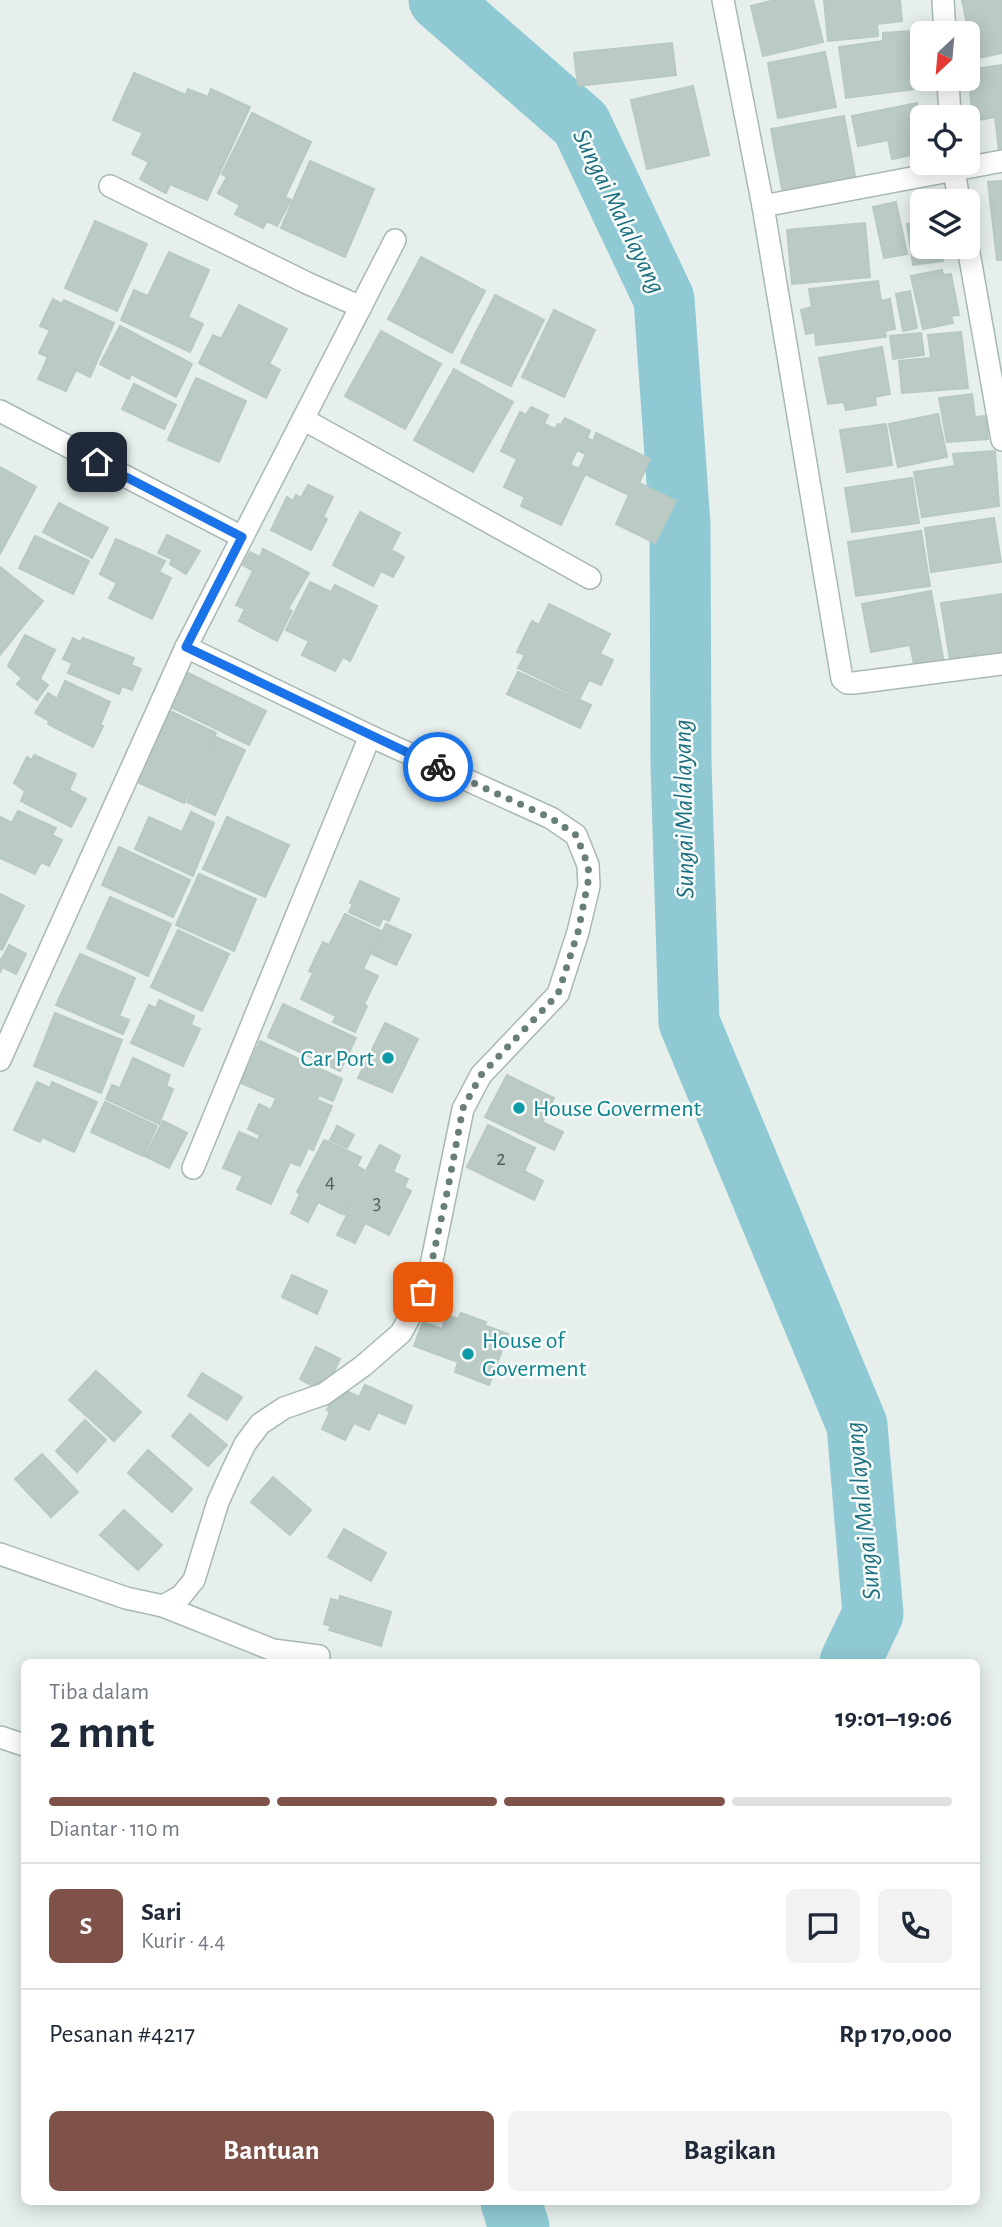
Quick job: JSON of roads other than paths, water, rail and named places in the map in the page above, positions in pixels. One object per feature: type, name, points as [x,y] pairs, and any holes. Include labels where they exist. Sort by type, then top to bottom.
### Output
[{"type":"street","points":[[723,0],[764,206],[842,679],[847,683],[854,683],[1002,664]]},
{"type":"street","points":[[943,0],[944,21]]},
{"type":"street","points":[[980,163],[1002,161]]},
{"type":"street","points":[[764,206],[910,175]]},
{"type":"street","points":[[110,186],[361,307]]},
{"type":"street","points":[[0,1060],[186,647],[396,240]]},
{"type":"street","points":[[971,259],[995,351],[1002,440]]},
{"type":"street","points":[[0,411],[242,537]]},
{"type":"street","points":[[303,419],[590,578]]},
{"type":"street","points":[[163,1605],[181,1596],[194,1580],[218,1502],[245,1444],[260,1424],[284,1408],[324,1394],[363,1366],[401,1333],[423,1292],[430,1270],[463,1108],[481,1075],[558,994],[578,932],[589,877],[588,865],[576,835],[551,818],[370,736],[186,647]]},
{"type":"street","points":[[193,1168],[370,736]]},
{"type":"street","points":[[0,1555],[114,1595],[163,1605],[273,1650],[319,1656]]},
{"type":"street","points":[[0,1737],[21,1744]]},
{"type":"waterway","name":"Sungai Malalayang","points":[[439,0],[581,124],[664,299],[680,525],[681,763],[689,1022],[857,1425],[873,1614],[851,1659]]},
{"type":"waterway","name":"Sungai Malalayang","points":[[512,2205],[519,2227]]},
{"type":"place","name":"Car Port","points":[[388,1058]]},
{"type":"place","name":"House Goverment","points":[[519,1108]]},
{"type":"place","name":"House of Goverment","points":[[468,1354]]}]
